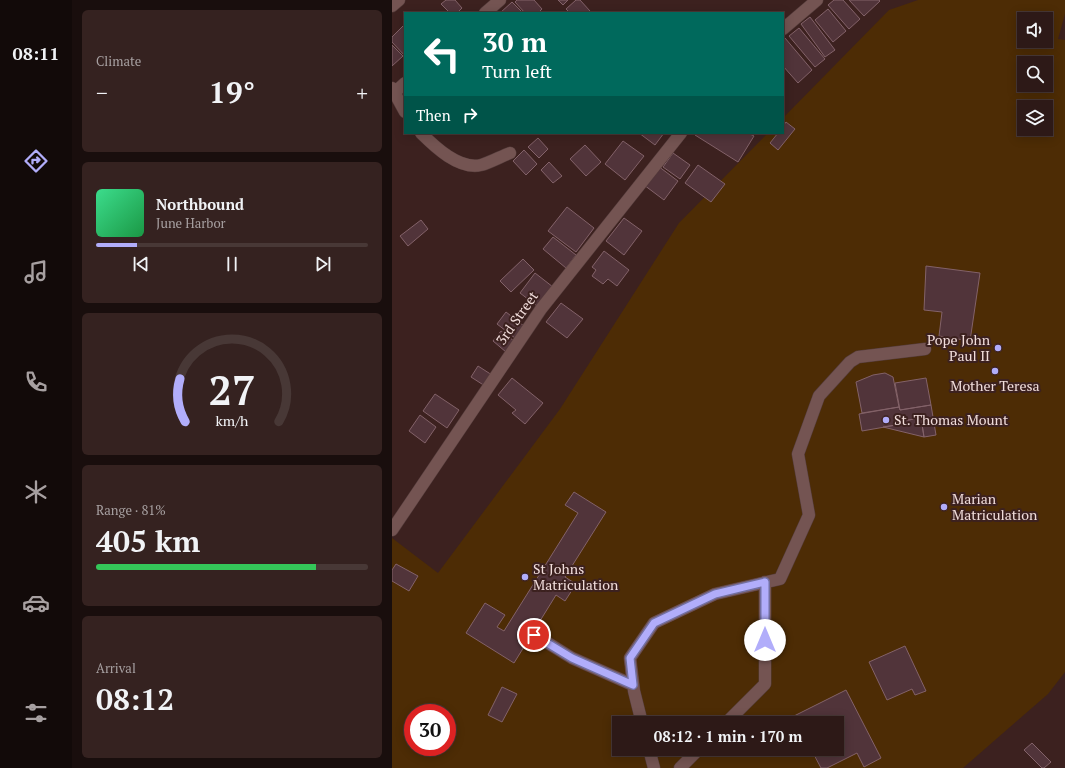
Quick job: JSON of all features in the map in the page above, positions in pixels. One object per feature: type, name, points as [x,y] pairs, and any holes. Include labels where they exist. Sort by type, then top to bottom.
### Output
[{"type":"street","points":[[392,6],[399,0]]},
{"type":"street","points":[[486,12],[500,0]]},
{"type":"street","points":[[784,27],[817,0]]},
{"type":"street","points":[[404,84],[393,90],[404,110]]},
{"type":"street","points":[[423,134],[432,144],[456,160],[467,164],[481,165],[510,152]]},
{"type":"street","name":"3rd Street","points":[[394,527],[541,309],[679,134]]},
{"type":"street","points":[[640,716],[633,685],[630,658],[654,623],[715,594],[780,578],[808,515],[798,454],[819,396],[850,362],[858,357],[925,348]]},
{"type":"street","points":[[733,716],[765,684],[765,582]]},
{"type":"street","points":[[534,635],[572,658],[633,685]]},
{"type":"street","points":[[651,756],[654,768]]},
{"type":"street","points":[[680,768],[692,756]]},
{"type":"shaded area","name":"St. Thomas Mount","points":[[918,0],[1065,0],[1065,14],[1058,39],[1065,40],[1065,672],[1048,694],[963,768],[392,768],[392,538],[438,573],[560,409],[679,223],[767,134],[784,134],[784,117],[889,10]]},
{"type":"building","points":[[446,0],[455,0],[462,8],[458,12],[449,12],[441,4]]},
{"type":"building","points":[[517,0],[534,0],[542,9],[539,12],[524,12],[515,2]]},
{"type":"building","points":[[558,0],[568,0],[563,5]]},
{"type":"building","points":[[576,0],[580,0],[590,11],[569,12],[566,9]]},
{"type":"building","points":[[834,0],[843,0],[860,19],[849,29],[828,5]]},
{"type":"building","points":[[849,0],[879,0],[880,1],[864,16]]},
{"type":"building","points":[[512,2],[522,12],[501,12]]},
{"type":"building","points":[[828,9],[846,31],[833,42],[815,20]]},
{"type":"building","points":[[810,17],[835,50],[825,57],[801,24]]},
{"type":"building","points":[[403,26],[404,27],[404,55],[392,42],[392,37]]},
{"type":"building","points":[[799,28],[825,59],[815,67],[789,36]]},
{"type":"building","points":[[785,38],[812,70],[798,83],[784,67]]},
{"type":"building","points":[[392,45],[403,56],[392,66]]},
{"type":"building","points":[[786,122],[795,129],[778,150],[770,143],[777,134],[784,134],[784,125]]},
{"type":"building","points":[[640,134],[663,134],[655,145]]},
{"type":"building","points":[[750,134],[754,136],[738,162],[695,135]]},
{"type":"building","points":[[538,138],[548,149],[539,158],[528,147]]},
{"type":"building","points":[[623,141],[644,156],[625,180],[605,164]]},
{"type":"building","points":[[585,145],[601,162],[586,176],[570,159]]},
{"type":"building","points":[[524,150],[537,164],[526,175],[513,161]]},
{"type":"building","points":[[673,153],[690,165],[680,179],[663,167]]},
{"type":"building","points":[[549,162],[562,176],[553,183],[541,170]]},
{"type":"building","points":[[698,165],[725,184],[711,202],[685,183]]},
{"type":"building","points":[[658,166],[678,181],[664,200],[644,185]]},
{"type":"building","points":[[567,207],[594,228],[576,252],[548,231]]},
{"type":"building","points":[[624,218],[642,231],[624,255],[606,241]]},
{"type":"building","points":[[421,220],[428,229],[408,246],[400,236]]},
{"type":"building","points":[[553,237],[576,255],[566,268],[543,249]]},
{"type":"building","points":[[604,251],[629,270],[617,286],[608,279],[603,284],[592,276],[596,270],[592,267]]},
{"type":"building","points":[[523,259],[534,270],[511,292],[500,281]]},
{"type":"building","points":[[926,266],[980,273],[970,341],[939,336],[942,312],[924,310]]},
{"type":"building","points":[[535,273],[553,287],[537,306],[520,293]]},
{"type":"building","points":[[561,303],[583,319],[567,338],[546,322]]},
{"type":"building","points":[[506,312],[524,326],[515,338],[497,324]]},
{"type":"building","points":[[501,331],[514,341],[506,352],[493,341]]},
{"type":"building","points":[[478,366],[492,375],[485,386],[471,377]]},
{"type":"building","points":[[885,373],[893,377],[899,407],[862,413],[856,382],[873,375]]},
{"type":"building","points":[[512,378],[543,403],[525,424],[512,413],[516,410],[498,395]]},
{"type":"building","points":[[926,378],[931,405],[900,410],[895,383]]},
{"type":"building","points":[[435,394],[459,410],[447,428],[423,411]]},
{"type":"building","name":"St. Thomas Mount","points":[[931,405],[936,435],[924,437],[921,418],[902,421],[902,424],[862,431],[859,414],[899,407],[900,410]]},
{"type":"building","points":[[420,415],[436,427],[425,443],[409,431]]},
{"type":"building","points":[[921,418],[924,437],[883,427],[902,424],[902,421]]},
{"type":"building","points":[[574,492],[606,512],[565,577],[576,584],[565,601],[556,595],[514,663],[466,633],[485,603],[505,615],[497,627],[504,631],[578,513],[565,505]]},
{"type":"building","points":[[396,564],[418,576],[409,591],[392,581],[392,570]]},
{"type":"building","points":[[905,646],[926,691],[915,695],[912,689],[887,700],[869,662]]},
{"type":"building","points":[[502,687],[517,694],[502,722],[488,715]]},
{"type":"building","points":[[846,690],[881,758],[864,767],[857,753],[827,768],[821,768],[815,756],[844,756],[844,716],[794,716]]},
{"type":"building","points":[[1032,743],[1051,762],[1044,768],[1042,768],[1024,750]]},
{"type":"place","name":"Pope John Paul II","points":[[998,348]]},
{"type":"place","name":"Mother Teresa","points":[[995,371]]},
{"type":"place","name":"St. Thomas Mount","points":[[886,420]]},
{"type":"place","name":"Marian Matriculation","points":[[944,507]]},
{"type":"place","name":"St Johns Matriculation","points":[[525,577]]},
{"type":"route","points":[[534,635],[572,658],[633,685],[630,658],[654,623],[715,594],[765,582],[765,640]]}]
